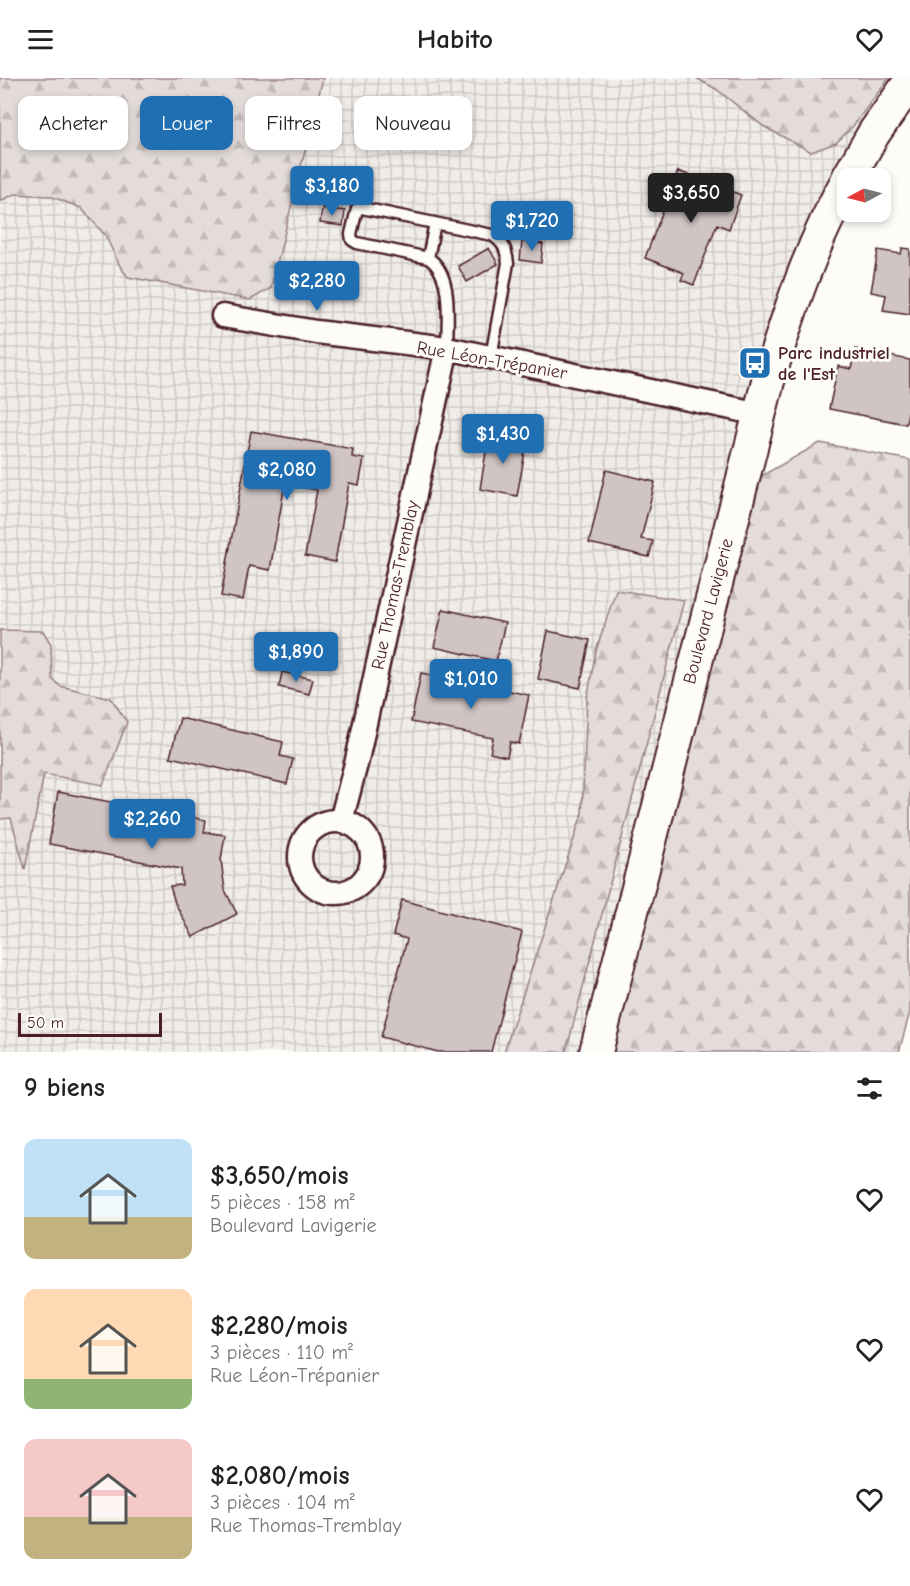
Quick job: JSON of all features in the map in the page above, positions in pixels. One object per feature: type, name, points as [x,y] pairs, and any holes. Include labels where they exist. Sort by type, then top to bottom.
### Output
[{"type":"street","name":"Boulevard Lavigerie","points":[[854,168],[874,133],[910,82]]},
{"type":"street","name":"Boulevard Lavigerie","points":[[596,1052],[784,326],[826,218],[837,198]]},
{"type":"street","name":"Rue Léon-Trépanier","points":[[223,316],[316,332],[447,348],[760,414]]},
{"type":"street","name":"Rue Thomas-Tremblay","points":[[341,821],[357,760],[447,348]]},
{"type":"lane","points":[[447,348],[446,286],[434,262],[428,258],[352,240],[351,234],[357,209],[362,208],[492,235],[501,241],[506,248],[508,263],[491,357]]},
{"type":"lane","points":[[428,258],[435,223]]},
{"type":"shaded area","points":[[0,78],[910,78],[856,168],[837,168],[837,200],[826,218],[596,1052],[0,1052]]},
{"type":"green space","points":[[0,78],[323,78],[319,96],[245,96],[245,150],[305,150],[271,288],[250,300],[128,277],[121,268],[105,235],[81,208],[50,196],[15,194],[0,201]]},
{"type":"green space","points":[[696,78],[889,78],[853,126],[836,143],[811,152],[763,126],[716,89]]},
{"type":"green space","points":[[820,443],[910,460],[910,1012],[899,1052],[611,1052],[754,480]]},
{"type":"green space","points":[[616,590],[684,600],[566,1052],[504,1052],[582,814],[587,699],[596,651]]},
{"type":"green space","points":[[0,630],[43,631],[51,644],[52,679],[60,686],[111,698],[127,722],[103,785],[44,774],[25,869],[11,818],[0,819]]},
{"type":"building","points":[[678,171],[741,195],[729,229],[717,224],[694,285],[681,280],[684,273],[645,258]]},
{"type":"building","points":[[322,208],[345,211],[343,226],[320,223]]},
{"type":"building","points":[[522,241],[543,244],[541,263],[520,260]]},
{"type":"building","points":[[489,248],[498,264],[467,282],[458,266]]},
{"type":"building","points":[[902,248],[910,249],[910,314],[883,310],[886,295],[871,292],[878,250],[901,254]]},
{"type":"building","points":[[855,349],[910,360],[910,401],[906,424],[829,409],[838,366],[851,369]]},
{"type":"building","points":[[251,431],[353,449],[352,457],[364,459],[359,485],[349,483],[335,562],[305,556],[317,490],[285,484],[270,570],[249,566],[243,600],[221,596]]},
{"type":"building","points":[[489,434],[527,441],[517,496],[480,489]]},
{"type":"building","points":[[606,470],[655,482],[641,539],[653,541],[649,557],[589,543]]},
{"type":"building","points":[[443,609],[505,623],[496,661],[434,647]]},
{"type":"building","points":[[548,631],[590,640],[580,688],[538,679]]},
{"type":"building","points":[[282,672],[313,679],[309,694],[279,687]]},
{"type":"building","points":[[421,673],[529,695],[519,744],[510,742],[507,757],[490,753],[493,738],[411,722]]},
{"type":"building","points":[[180,718],[283,742],[280,756],[293,759],[287,784],[170,757]]},
{"type":"building","points":[[58,792],[206,820],[204,832],[225,835],[221,860],[225,890],[237,914],[193,937],[175,903],[170,886],[182,885],[181,869],[49,844]]},
{"type":"building","points":[[402,900],[522,932],[491,1052],[438,1052],[381,1037],[407,939],[393,935]]},
{"type":"place","name":"Parc industriel de l'Est","points":[[755,363]]}]
